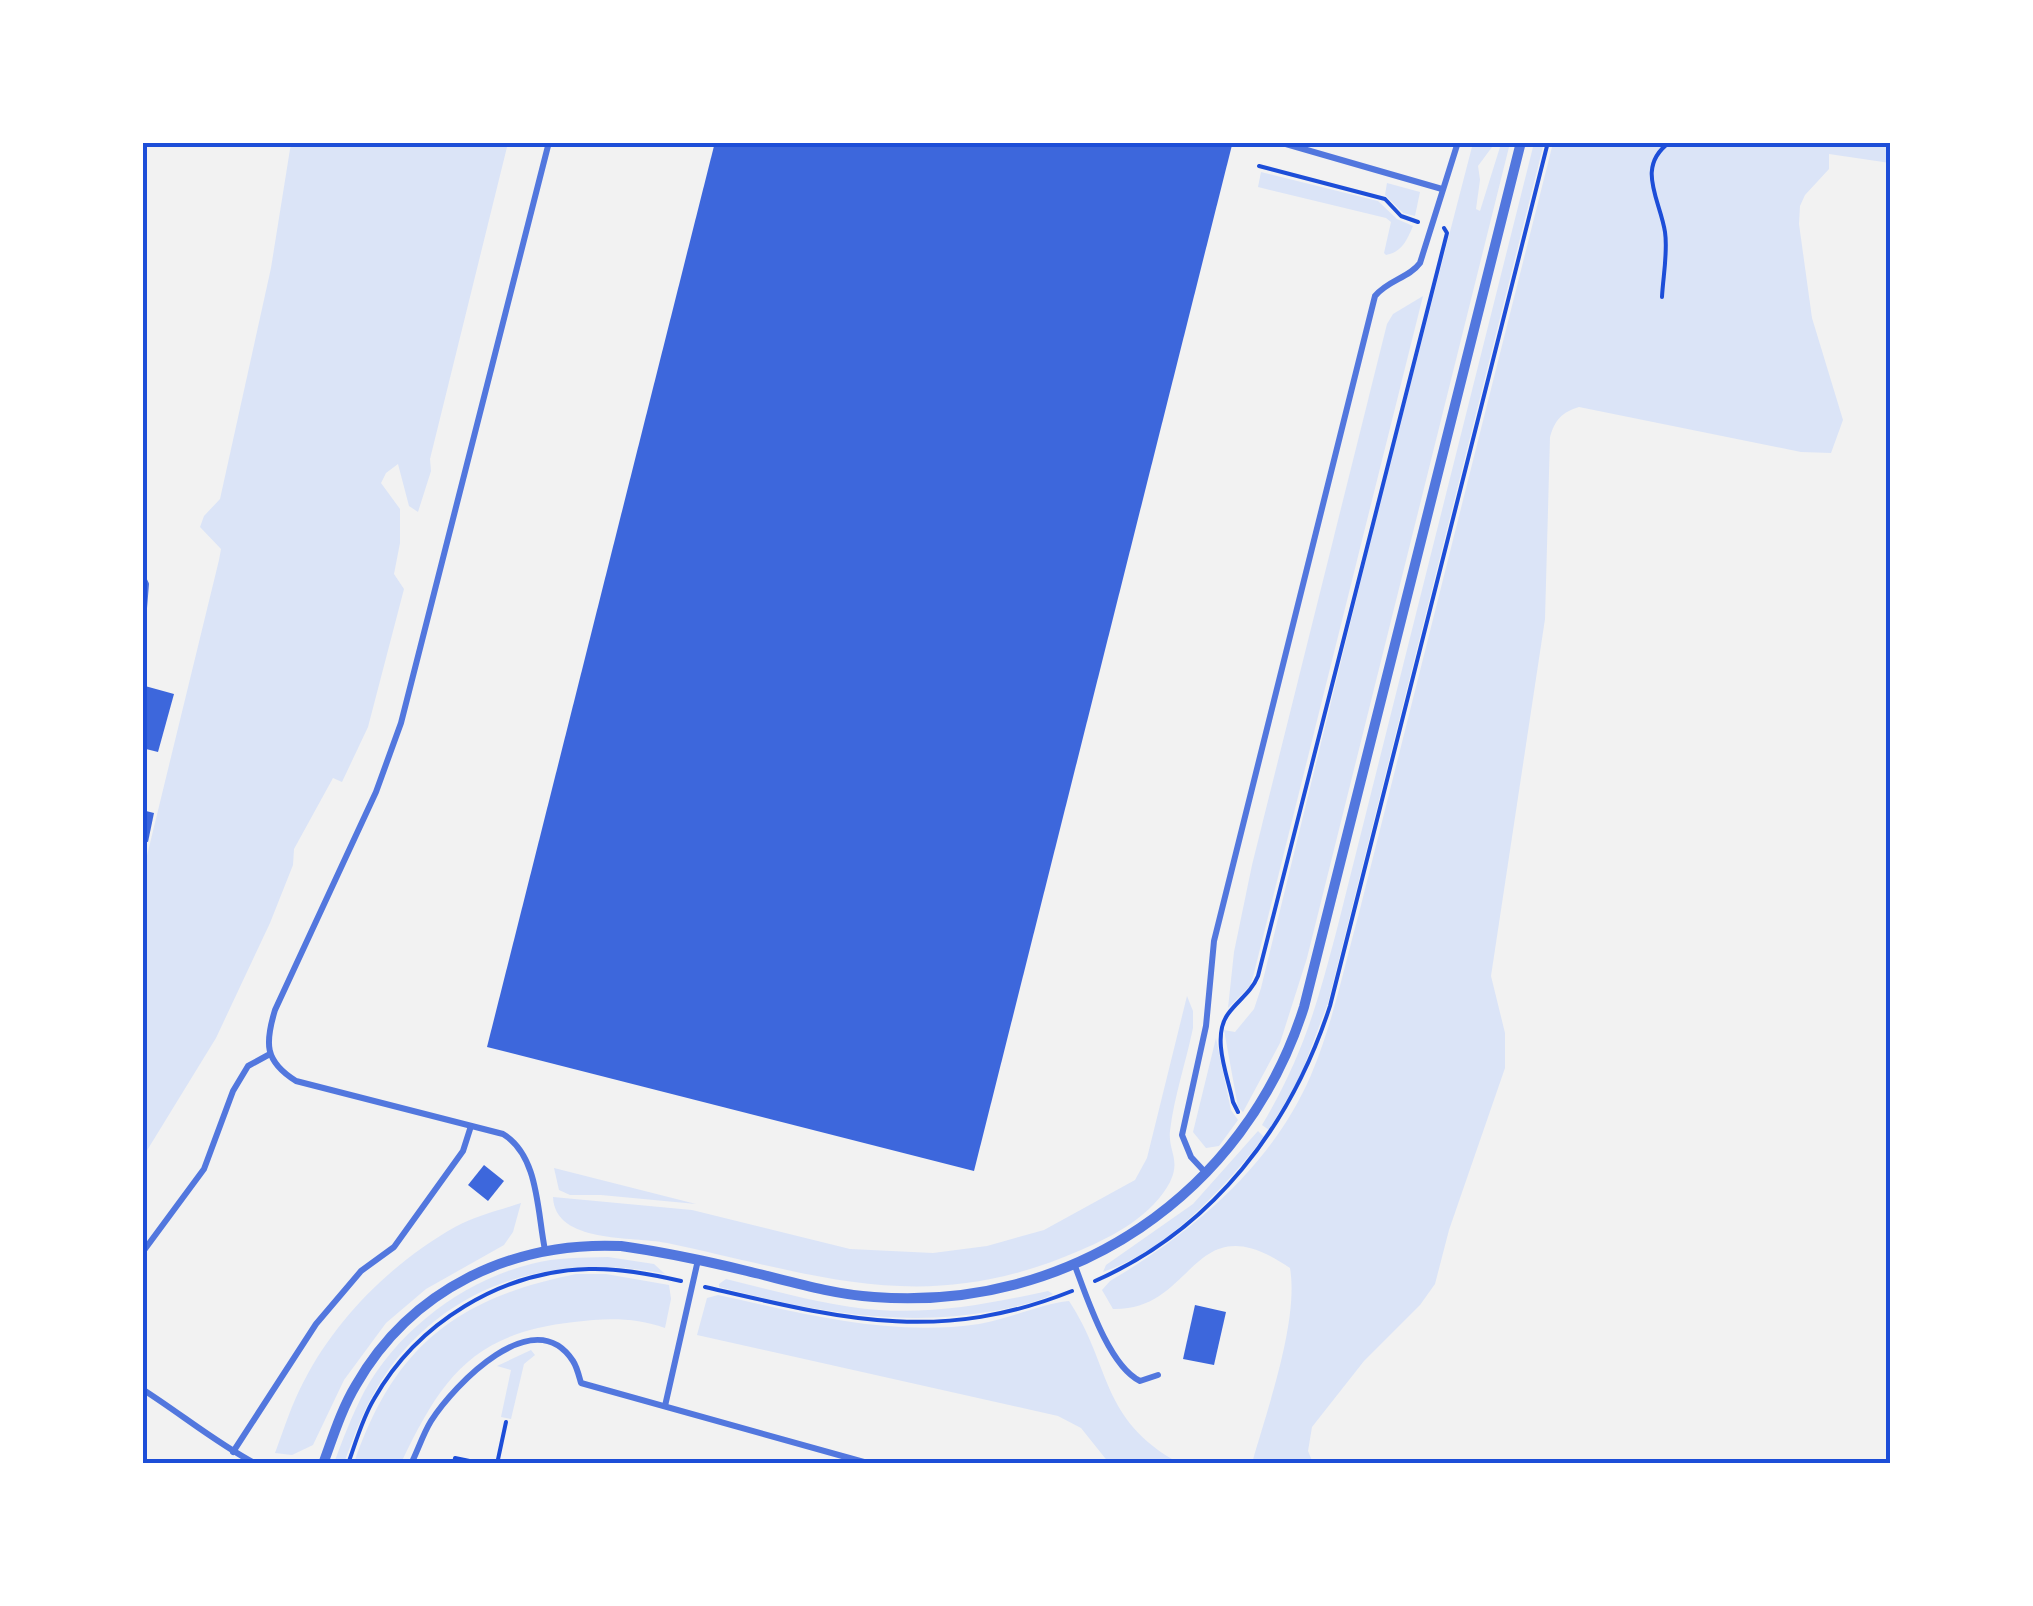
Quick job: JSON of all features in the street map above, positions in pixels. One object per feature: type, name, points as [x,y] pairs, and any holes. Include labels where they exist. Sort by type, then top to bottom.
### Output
[{"type":"street","points":[[323,1464],[354,1388],[402,1324],[439,1293],[492,1265],[545,1250],[590,1244],[698,1260],[858,1296],[910,1298],[980,1292],[1075,1266],[1137,1232],[1205,1172],[1250,1122],[1293,1041],[1304,1007],[1521,142]]},
{"type":"lane","points":[[545,1250],[530,1166],[518,1144],[502,1134],[296,1080],[282,1072],[270,1054],[267,1037],[275,1010],[376,792],[401,723],[549,142]]},
{"type":"lane","points":[[1279,142],[1442,189]]},
{"type":"lane","points":[[1205,1172],[1191,1157],[1182,1135],[1206,1026],[1214,941],[1376,296],[1420,263],[1458,142]]},
{"type":"lane","points":[[142,576],[146,584],[142,632]]},
{"type":"lane","points":[[142,1254],[204,1168],[248,1066],[270,1054]]},
{"type":"lane","points":[[233,1452],[316,1324],[361,1271],[394,1248],[463,1151],[471,1126]]},
{"type":"lane","points":[[665,1406],[698,1260]]},
{"type":"lane","points":[[1075,1266],[1124,1370],[1140,1381],[1158,1376]]},
{"type":"lane","points":[[411,1464],[430,1422],[450,1396],[500,1352],[527,1340],[557,1345],[573,1361],[582,1383],[871,1464]]},
{"type":"lane","points":[[142,1388],[256,1464]]},
{"type":"path","points":[[348,1464],[368,1411],[391,1372],[427,1333],[471,1302],[534,1277],[590,1269],[635,1272],[832,1316],[908,1323],[978,1318],[1016,1310],[1130,1264],[1199,1214],[1232,1181],[1270,1136],[1307,1071],[1330,1006],[1548,142]]},
{"type":"path","points":[[1662,298],[1666,233],[1649,178],[1659,150],[1670,142]]},
{"type":"path","points":[[1259,166],[1386,200],[1400,216],[1418,222]]},
{"type":"path","points":[[1270,1136],[1236,1110],[1220,1034],[1226,1016],[1248,996],[1258,976],[1447,230],[1442,227]]},
{"type":"path","points":[[497,1464],[506,1422]]},
{"type":"path","points":[[454,1464],[455,1458],[484,1464]]},
{"type":"shaded area","points":[[291,143],[508,143],[418,512],[409,506],[398,464],[381,483],[400,509],[400,543],[394,574],[404,589],[368,727],[342,782],[333,778],[294,849],[293,865],[270,923],[216,1038],[143,1157],[143,872],[221,549],[200,527],[204,516],[220,499],[271,268]]},
{"type":"shaded area","points":[[1473,143],[1495,143],[1510,143],[1307,958],[1280,1043],[1243,1112],[1238,1107],[1224,1030],[1235,1032],[1254,1009],[1261,988]],"holes":[[[1495,143],[1500,147],[1480,211],[1476,209],[1478,166]]]},
{"type":"shaded area","points":[[1534,143],[1544,143],[1328,1003],[1300,1077],[1269,1130],[1262,1125],[1298,1053],[1330,956]]},
{"type":"shaded area","points":[[1553,143],[1890,143],[1890,163],[1829,154],[1829,169],[1800,206],[1812,318],[1843,420],[1831,453],[1801,452],[1579,407],[1564,414],[1554,426],[1550,437],[1545,619],[1491,976],[1505,1033],[1505,1068],[1449,1230],[1435,1284],[1420,1305],[1364,1361],[1312,1427],[1308,1451],[1313,1463],[1252,1463],[1286,1339],[1292,1289],[1290,1268],[1257,1250],[1232,1246],[1213,1252],[1162,1294],[1141,1305],[1113,1309],[1102,1290],[1200,1218],[1252,1167],[1295,1108],[1319,1055],[1359,913]]},
{"type":"shaded area","points":[[1261,172],[1378,201],[1397,219],[1413,226],[1400,248],[1386,255],[1391,222],[1386,218],[1258,187]]},
{"type":"shaded area","points":[[1387,183],[1420,192],[1415,216],[1403,213],[1385,195]]},
{"type":"shaded area","points":[[1423,296],[1253,977],[1250,986],[1228,1008],[1234,952],[1252,865],[1387,324],[1393,314]]},
{"type":"shaded area","points":[[1187,996],[1193,1011],[1193,1028],[1172,1118],[1174,1168],[1163,1194],[1119,1231],[1025,1271],[973,1282],[923,1286],[826,1278],[667,1243],[598,1235],[567,1223],[557,1212],[553,1197],[692,1210],[850,1249],[933,1253],[987,1246],[1044,1230],[1135,1180],[1147,1158]]},
{"type":"shaded area","points":[[1216,1038],[1231,1110],[1238,1120],[1219,1146],[1206,1148],[1193,1132]]},
{"type":"shaded area","points":[[1258,1131],[1264,1137],[1192,1216],[1150,1249],[1103,1272],[1106,1265],[1193,1204]]},
{"type":"shaded area","points":[[554,1168],[696,1204],[570,1195],[559,1190]]},
{"type":"shaded area","points":[[521,1203],[513,1232],[504,1245],[426,1289],[386,1323],[344,1380],[313,1445],[292,1455],[275,1453],[317,1357],[369,1293],[410,1257],[455,1227]]},
{"type":"shaded area","points":[[608,1257],[654,1264],[665,1274],[581,1267],[541,1272],[502,1283],[466,1300],[433,1322],[403,1351],[373,1395],[344,1463],[334,1463],[378,1369],[435,1311],[481,1282],[531,1264]]},
{"type":"shaded area","points":[[576,1274],[606,1274],[669,1285],[671,1299],[665,1328],[631,1320],[597,1320],[539,1328],[510,1337],[465,1364],[447,1383],[401,1463],[354,1463],[389,1387],[410,1358],[435,1334],[464,1313],[497,1297]]},
{"type":"shaded area","points":[[726,1279],[821,1302],[879,1310],[943,1309],[1048,1291],[1053,1294],[994,1311],[959,1316],[890,1317],[821,1310],[719,1287]]},
{"type":"shaded area","points":[[718,1295],[848,1322],[913,1328],[979,1324],[1069,1301],[1120,1410],[1153,1446],[1179,1463],[1109,1463],[1081,1428],[1058,1416],[697,1335],[707,1298]]},
{"type":"shaded area","points":[[531,1350],[535,1355],[524,1364],[511,1419],[501,1417],[511,1370],[497,1366]]},
{"type":"building","points":[[715,142],[1232,145],[974,1171],[487,1047]]},
{"type":"building","points":[[145,686],[174,694],[158,752],[142,748]]},
{"type":"building","points":[[146,811],[154,813],[148,842],[142,841]]},
{"type":"building","points":[[484,1165],[504,1181],[488,1201],[468,1185]]},
{"type":"building","points":[[1195,1305],[1226,1312],[1214,1365],[1183,1359]]}]
